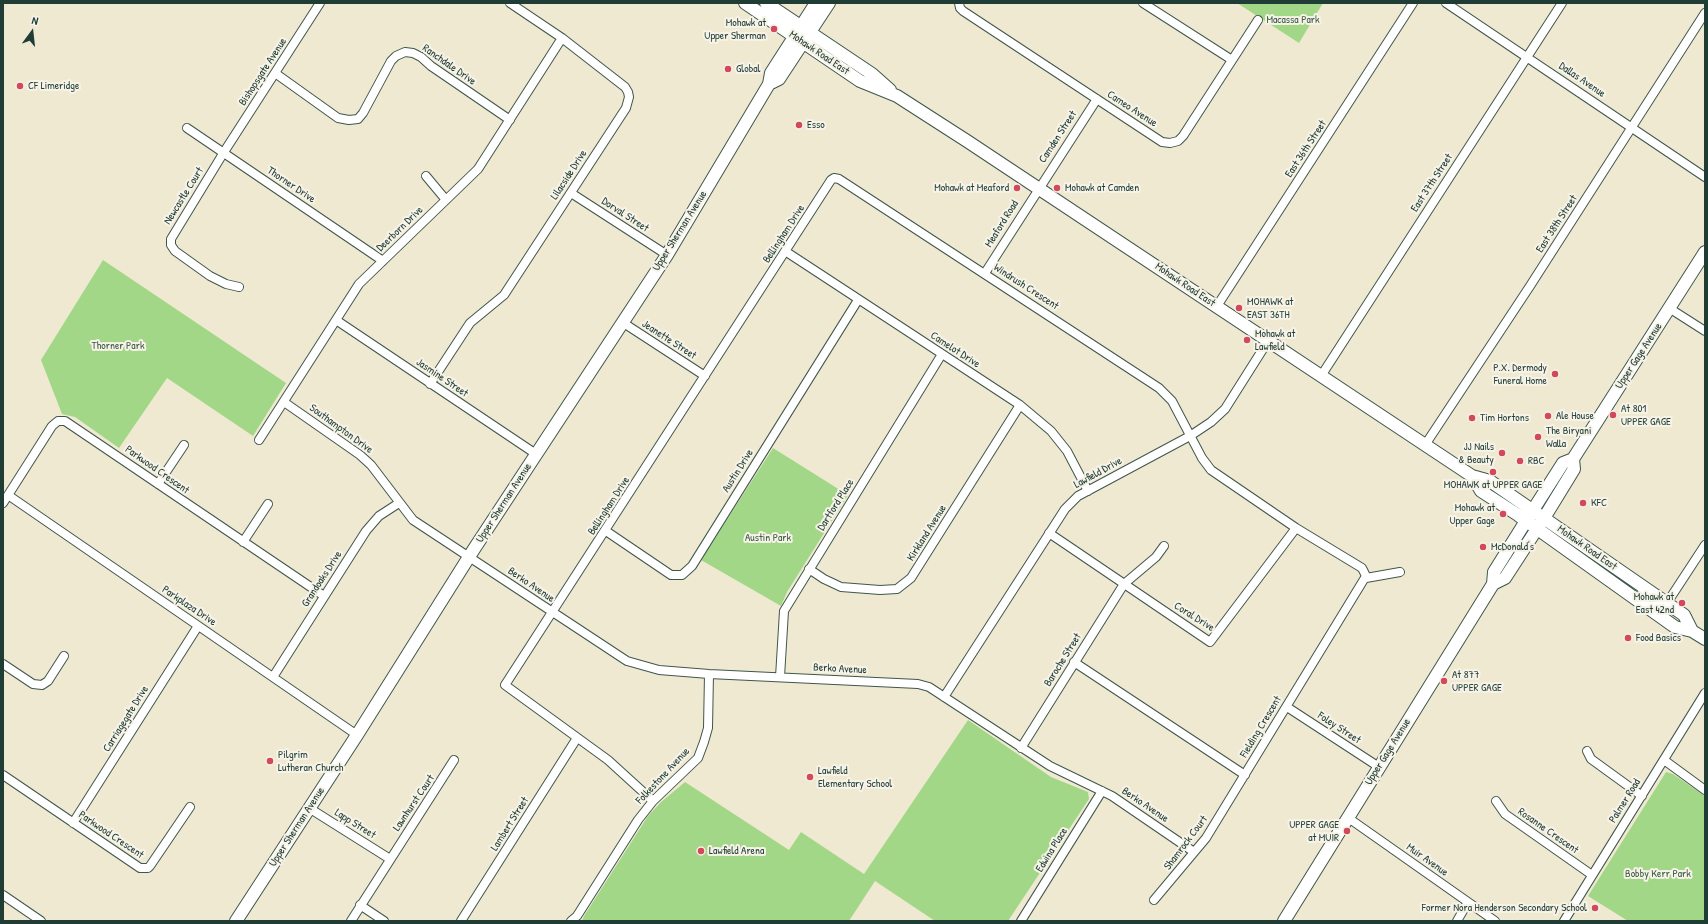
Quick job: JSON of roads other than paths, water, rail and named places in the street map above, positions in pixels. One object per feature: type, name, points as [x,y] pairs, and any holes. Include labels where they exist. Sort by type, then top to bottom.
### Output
[{"type":"main road","name":"Mohawk Road East","points":[[745,3],[860,81],[897,96]]},
{"type":"main road","name":"Mohawk Road East","points":[[766,3],[872,74],[897,96],[1039,188],[1472,476],[1490,481],[1533,510],[1684,615],[1692,631]]},
{"type":"main road","name":"Upper Sherman Avenue","points":[[806,29],[816,3]]},
{"type":"main road","name":"Upper Sherman Avenue","points":[[236,921],[357,735],[536,454],[667,255],[769,84],[770,73],[829,3]]},
{"type":"main road","name":"Upper Gage Avenue","points":[[1284,921],[1493,584],[1494,572],[1526,521],[1563,463],[1573,459],[1705,252]]},
{"type":"main road","name":"Upper Gage Avenue","points":[[1493,584],[1505,578],[1544,518],[1574,469],[1573,459]]},
{"type":"main road","name":"Mohawk Road East","points":[[1472,476],[1481,491],[1526,521],[1675,627],[1692,631],[1705,639]]},
{"type":"street","name":"Bishopsgate Avenue","points":[[224,152],[320,3]]},
{"type":"street","name":"Lilacside Drive","points":[[430,384],[470,323],[504,295],[626,108],[629,97],[625,87],[562,38],[510,3]]},
{"type":"street","name":"Cameo Avenue","points":[[959,3],[962,11],[1162,142],[1170,143],[1178,141],[1258,20]]},
{"type":"street","points":[[1143,3],[1232,60]]},
{"type":"street","name":"East 36th Street","points":[[1217,306],[1413,3]]},
{"type":"street","name":"Dallas Avenue","points":[[1446,3],[1705,177]]},
{"type":"street","name":"East 37th Street","points":[[1321,376],[1562,3]]},
{"type":"street","name":"East 38th Street","points":[[1425,445],[1632,128],[1705,13]]},
{"type":"street","name":"Deerborn Drive","points":[[259,440],[359,284],[478,169],[562,38]]},
{"type":"street","name":"Ranchdale Drive","points":[[275,73],[338,118],[349,120],[358,119],[363,113],[390,61],[396,56],[405,52],[413,53],[421,57],[431,66],[510,120]]},
{"type":"street","name":"Camden Street","points":[[1039,188],[1097,99]]},
{"type":"street","name":"Thorner Drive","points":[[187,128],[383,261]]},
{"type":"street","name":"Newcastle Court","points":[[224,152],[174,232],[171,239],[171,245],[175,251],[214,279],[239,287]]},
{"type":"street","points":[[426,176],[446,200]]},
{"type":"street","name":"Windrush Crescent","points":[[831,180],[834,178],[839,179],[1159,388],[1172,401],[1190,436]]},
{"type":"street","name":"Bellingham Drive","points":[[653,801],[608,760],[505,686],[831,180]]},
{"type":"street","name":"Meaford Road","points":[[985,273],[1039,188]]},
{"type":"street","name":"Dorval Street","points":[[571,193],[667,255]]},
{"type":"street","name":"Camelot Drive","points":[[786,251],[858,300],[1020,405],[1051,431],[1067,451],[1088,491]]},
{"type":"street","name":"Austin Drive","points":[[606,531],[671,575],[682,575],[692,566],[858,300]]},
{"type":"street","points":[[1669,308],[1705,331]]},
{"type":"street","name":"Jasmine Street","points":[[336,320],[536,454]]},
{"type":"street","name":"Jeanette Street","points":[[622,322],[705,376]]},
{"type":"street","name":"Lawfield Drive","points":[[944,697],[1065,509],[1078,496],[1190,436],[1211,422],[1225,410],[1268,341]]},
{"type":"street","name":"Dartford Place","points":[[780,677],[784,611],[942,354]]},
{"type":"street","name":"Southampton Drive","points":[[284,402],[360,455],[371,465],[413,520],[470,556]]},
{"type":"street","name":"Kirkland Avenue","points":[[809,570],[824,580],[841,587],[880,590],[897,589],[911,578],[1020,405]]},
{"type":"street","name":"Parkwood Crescent","points":[[3,503],[52,426],[61,420],[68,422],[324,596]]},
{"type":"street","points":[[1190,436],[1202,458],[1211,470],[1296,528],[1362,568],[1366,578],[1400,572]]},
{"type":"street","points":[[158,484],[184,445]]},
{"type":"street","name":"Parkplaza Drive","points":[[8,495],[357,735]]},
{"type":"street","name":"Grandoaks Drive","points":[[273,677],[366,531],[379,516],[399,503]]},
{"type":"street","points":[[243,542],[268,504]]},
{"type":"street","name":"Coral Drive","points":[[1049,533],[1210,642],[1296,528]]},
{"type":"street","points":[[1646,606],[1657,606],[1667,603],[1705,545]]},
{"type":"street","name":"Baroche Street","points":[[1021,748],[1124,584],[1156,558],[1164,546]]},
{"type":"street","name":"Berko Avenue","points":[[470,556],[553,613],[627,661],[659,670],[709,674],[918,684],[929,687],[1054,769],[1102,791],[1194,852]]},
{"type":"street","name":"Fielding Crescent","points":[[1074,662],[1245,775],[1366,578]]},
{"type":"street","name":"Carriagegate Drive","points":[[73,823],[198,626]]},
{"type":"street","points":[[3,664],[33,684],[42,685],[48,681],[64,656]]},
{"type":"street","name":"Folkestone Avenue","points":[[571,921],[578,916],[638,820],[653,801],[683,774],[698,758],[708,728],[709,674]]},
{"type":"street","name":"Palmer Road","points":[[1564,921],[1705,693]]},
{"type":"street","name":"Foley Street","points":[[1287,707],[1379,767]]},
{"type":"street","name":"Lambert Street","points":[[461,921],[577,738]]},
{"type":"street","points":[[1587,751],[1591,759],[1642,796]]},
{"type":"street","name":"Lawnhurst Court","points":[[351,921],[454,760]]},
{"type":"street","points":[[1664,760],[1705,790]]},
{"type":"street","name":"Parkwood Crescent","points":[[3,774],[135,865],[145,868],[150,866],[190,807]]},
{"type":"street","name":"Shamrock Court","points":[[1154,900],[1206,838],[1245,775]]},
{"type":"street","name":"Edwina Place","points":[[1021,921],[1102,791]]},
{"type":"street","name":"Rosanne Crescent","points":[[1496,801],[1505,814],[1592,875]]},
{"type":"street","name":"Lapp Street","points":[[309,808],[390,859]]},
{"type":"street","name":"Muir Avenue","points":[[1348,817],[1495,921]]},
{"type":"street","points":[[3,895],[41,921]]},
{"type":"street","points":[[1456,921],[1468,902]]},
{"type":"street","points":[[360,905],[384,921]]},
{"type":"place","name":"Mohawk at Upper Sherman","points":[[774,29]]},
{"type":"place","name":"Global","points":[[728,69]]},
{"type":"place","name":"CF Limeridge","points":[[20,86]]},
{"type":"place","name":"Esso","points":[[799,125]]},
{"type":"place","name":"Mohawk at Meaford","points":[[1017,188]]},
{"type":"place","name":"Mohawk at Camden","points":[[1057,188]]},
{"type":"place","name":"MOHAWK at EAST 36TH","points":[[1239,308]]},
{"type":"place","name":"Mohawk at Lawfield","points":[[1247,340]]},
{"type":"place","name":"P.X. Dermody Funeral Home","points":[[1555,374]]},
{"type":"place","name":"At 801 UPPER GAGE","points":[[1613,415]]},
{"type":"place","name":"Ale House","points":[[1548,416]]},
{"type":"place","name":"Tim Hortons","points":[[1472,418]]},
{"type":"place","name":"The Biryani Walla","points":[[1538,437]]},
{"type":"place","name":"JJ Nails & Beauty","points":[[1502,453]]},
{"type":"place","name":"RBC","points":[[1520,461]]},
{"type":"place","name":"MOHAWK at UPPER GAGE","points":[[1493,472]]},
{"type":"place","name":"KFC","points":[[1583,503]]},
{"type":"place","name":"Mohawk at Upper Gage","points":[[1503,514]]},
{"type":"place","name":"McDonald's","points":[[1483,547]]},
{"type":"place","name":"Mohawk at East 42nd","points":[[1682,603]]},
{"type":"place","name":"Food Basics","points":[[1628,638]]},
{"type":"place","name":"At 877 UPPER GAGE","points":[[1444,681]]},
{"type":"place","name":"Pilgrim Lutheran Church","points":[[270,761]]},
{"type":"place","name":"Lawfield Elementary School","points":[[810,777]]},
{"type":"place","name":"UPPER GAGE at MUIR","points":[[1347,831]]},
{"type":"place","name":"Lawfield Arena","points":[[701,851]]},
{"type":"place","name":"Former Nora Henderson Secondary School","points":[[1595,908]]},
{"type":"park label","name":"Macassa Park","points":[[1293,20]]},
{"type":"park label","name":"Thorner Park","points":[[118,346]]},
{"type":"park label","name":"Austin Park","points":[[768,538]]},
{"type":"park label","name":"Bobby Kerr Park","points":[[1658,874]]}]
